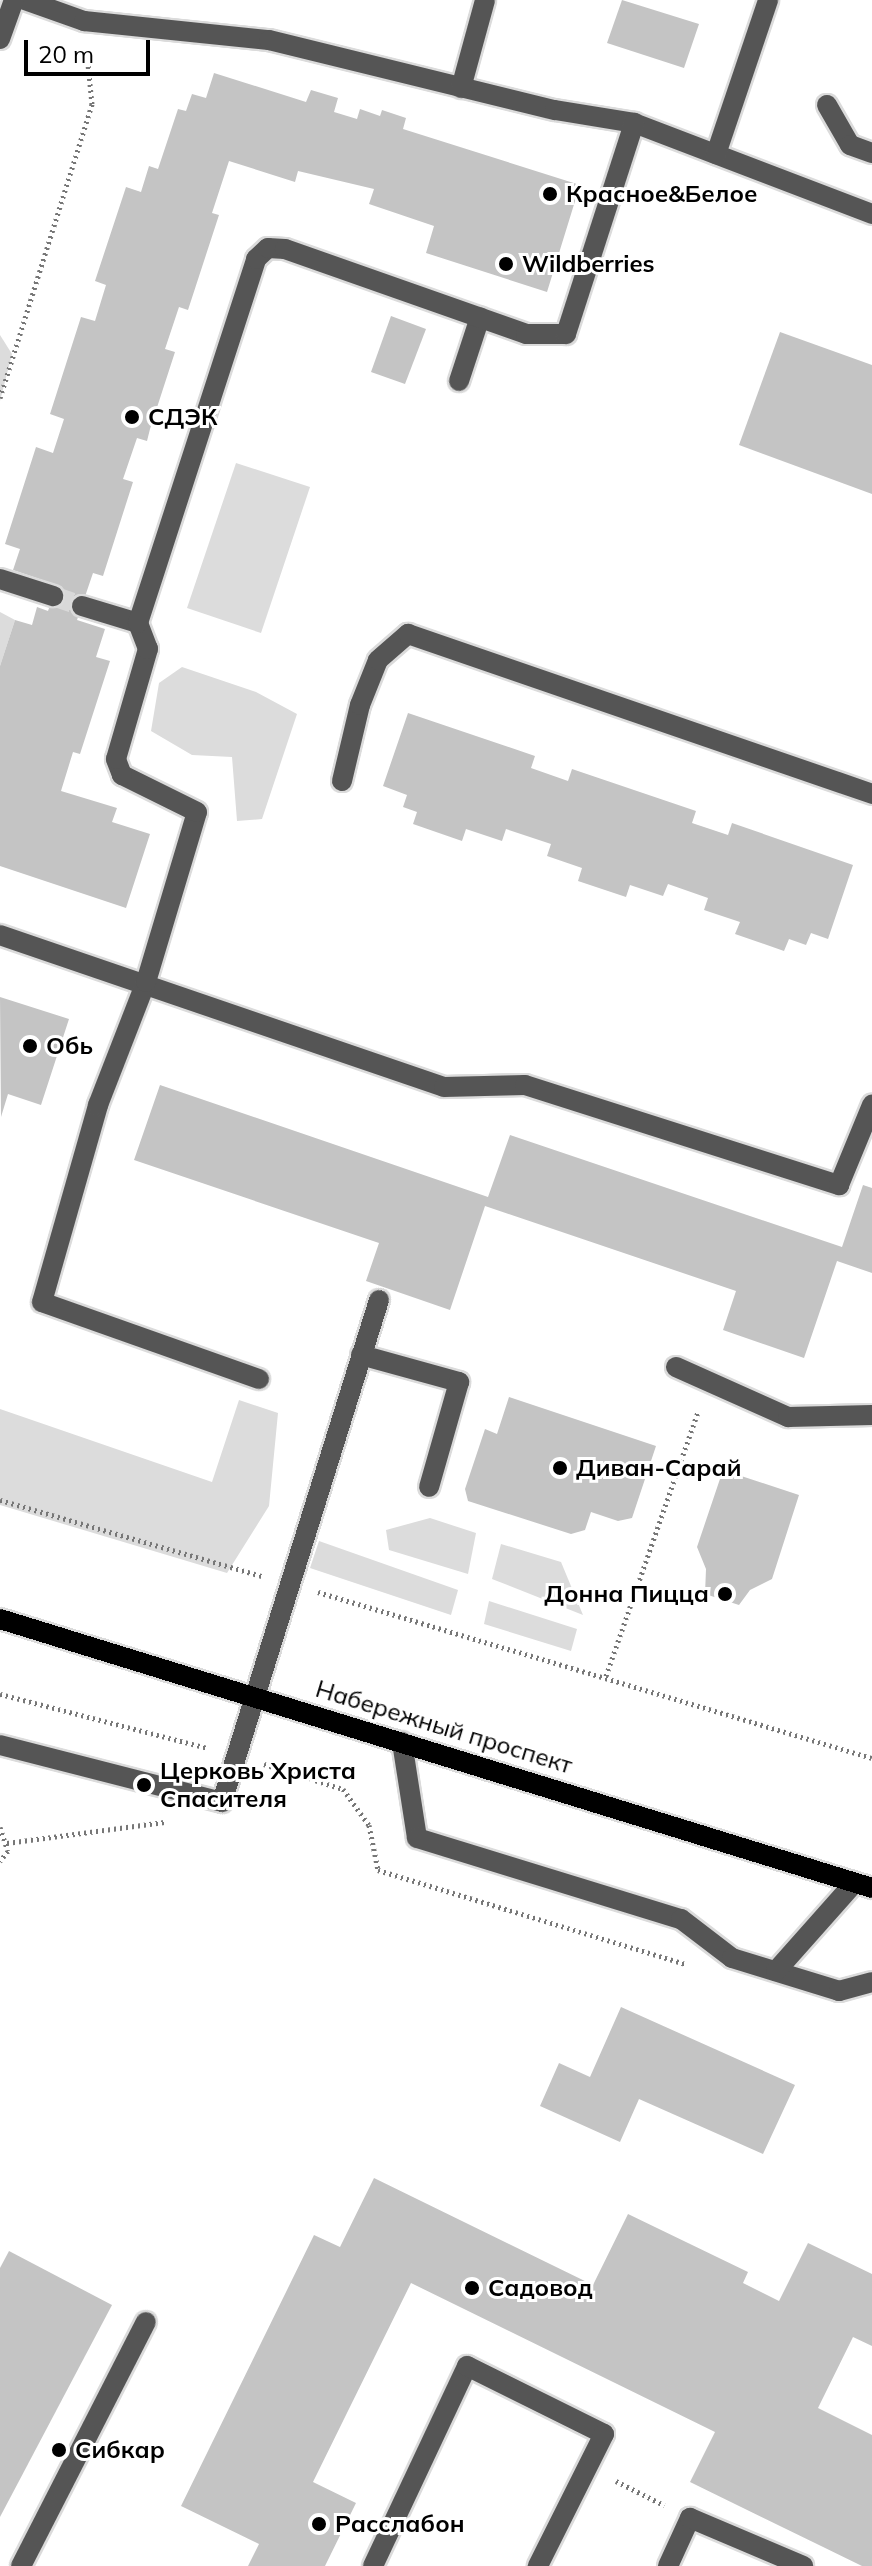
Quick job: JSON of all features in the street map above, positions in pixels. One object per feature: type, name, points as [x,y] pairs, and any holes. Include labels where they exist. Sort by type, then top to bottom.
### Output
[{"type":"main road","name":"Набережный проспект","points":[[0,1619],[863,1886]]},
{"type":"street","points":[[0,39],[14,0]]},
{"type":"street","points":[[25,0],[84,21],[269,40],[461,88],[634,123],[872,214]]},
{"type":"street","points":[[461,88],[485,0]]},
{"type":"street","points":[[716,154],[768,0]]},
{"type":"street","points":[[827,105],[850,145],[872,153]]},
{"type":"street","points":[[259,1379],[42,1302],[98,1105],[146,982],[197,812],[122,775],[116,759],[148,649],[138,623],[262,253],[285,249],[526,334],[566,334],[634,123]]},
{"type":"street","points":[[459,381],[480,317]]},
{"type":"street","points":[[0,579],[53,596]]},
{"type":"street","points":[[82,606],[138,623]]},
{"type":"street","points":[[342,781],[360,705],[378,660],[408,634],[872,794]]},
{"type":"street","points":[[0,935],[146,982],[444,1087],[525,1085],[839,1185],[872,1105]]},
{"type":"street","points":[[0,1745],[222,1802],[379,1300]]},
{"type":"street","points":[[361,1355],[459,1382],[429,1487]]},
{"type":"street","points":[[676,1367],[788,1417],[872,1415]]},
{"type":"street","points":[[402,1742],[417,1838],[681,1919],[732,1958],[839,1991],[872,1982]]},
{"type":"street","points":[[776,1971],[863,1886]]},
{"type":"street","points":[[21,2566],[146,2322]]},
{"type":"street","points":[[373,2566],[467,2366],[604,2434],[538,2566]]},
{"type":"street","points":[[668,2566],[690,2518],[803,2566]]},
{"type":"path","points":[[0,398],[92,104],[84,21]]},
{"type":"path","points":[[606,1676],[709,1382]]},
{"type":"path","points":[[0,1500],[606,1676],[872,1758]]},
{"type":"path","points":[[7,1843],[173,1821]]},
{"type":"path","points":[[0,1827],[7,1843],[0,1861]]},
{"type":"shaded area","points":[[0,335],[12,354],[0,401]]},
{"type":"shaded area","points":[[236,463],[310,487],[261,633],[187,608]]},
{"type":"shaded area","points":[[0,612],[15,620],[0,666]]},
{"type":"shaded area","points":[[182,667],[256,692],[297,714],[262,819],[237,821],[232,757],[192,755],[151,731],[159,683]]},
{"type":"shaded area","points":[[239,1400],[278,1413],[269,1506],[227,1573],[0,1505],[0,1409],[212,1482]]},
{"type":"shaded area","points":[[430,1518],[476,1533],[468,1574],[389,1550],[386,1530]]},
{"type":"shaded area","points":[[319,1541],[458,1590],[451,1615],[310,1568]]},
{"type":"shaded area","points":[[501,1544],[561,1562],[583,1615],[492,1579]]},
{"type":"shaded area","points":[[489,1601],[577,1629],[571,1651],[484,1624]]},
{"type":"building","points":[[622,0],[699,24],[684,68],[607,43]]},
{"type":"building","points":[[214,73],[306,102],[311,90],[338,98],[334,112],[357,119],[360,109],[380,116],[382,110],[406,118],[403,129],[580,185],[547,292],[426,253],[434,226],[369,204],[374,189],[298,171],[295,182],[229,161],[212,213],[219,215],[188,310],[179,307],[165,349],[175,352],[147,441],[137,438],[123,479],[133,482],[103,576],[93,573],[77,620],[105,629],[96,657],[110,661],[80,754],[73,752],[61,791],[117,808],[112,822],[150,834],[126,908],[0,866],[0,666],[15,620],[32,625],[37,607],[48,611],[57,585],[13,570],[20,549],[5,544],[36,447],[53,453],[64,419],[50,414],[81,317],[95,321],[106,285],[95,281],[126,187],[141,192],[149,166],[158,169],[178,109],[186,111],[192,94],[206,98]]},
{"type":"building","points":[[391,316],[426,329],[405,384],[371,372]]},
{"type":"building","points":[[780,332],[872,365],[872,494],[739,445]]},
{"type":"building","points":[[408,713],[535,756],[531,768],[568,781],[572,769],[696,811],[692,823],[728,835],[732,823],[853,865],[828,939],[811,933],[806,945],[789,939],[784,951],[735,934],[740,922],[704,910],[708,898],[668,884],[663,896],[630,885],[626,897],[578,881],[582,868],[547,856],[551,844],[506,829],[502,841],[466,829],[462,841],[413,824],[417,812],[403,807],[407,795],[383,786]]},
{"type":"building","name":"Обь","points":[[0,997],[69,1019],[41,1105],[8,1094],[1,1117]]},
{"type":"building","points":[[160,1085],[488,1197],[510,1135],[842,1247],[863,1185],[872,1188],[872,1273],[837,1261],[804,1358],[723,1330],[736,1291],[485,1206],[450,1310],[366,1281],[379,1243],[134,1160]]},
{"type":"building","name":"Диван-Сарай","points":[[509,1397],[656,1446],[632,1518],[618,1521],[591,1512],[585,1530],[571,1534],[468,1501],[465,1489],[485,1429],[497,1434]]},
{"type":"building","points":[[723,1470],[799,1495],[772,1579],[750,1590],[739,1605],[705,1594],[706,1569],[697,1547]]},
{"type":"building","points":[[621,2007],[795,2085],[763,2154],[639,2099],[620,2142],[540,2106],[559,2063],[590,2077]]},
{"type":"building","points":[[374,2178],[593,2285],[628,2214],[748,2272],[743,2283],[779,2301],[808,2243],[872,2274],[872,2346],[853,2337],[818,2408],[872,2435],[872,2566],[862,2566],[690,2482],[715,2432],[411,2283],[313,2482],[356,2503],[325,2566],[248,2566],[259,2544],[181,2506],[314,2235],[340,2247]]},
{"type":"building","points":[[9,2251],[112,2305],[0,2517],[0,2268]]},
{"type":"tunnel","points":[[53,596],[82,606]]},
{"type":"place","name":"Красное&Белое","points":[[550,194]]},
{"type":"place","name":"Wildberries","points":[[506,264]]},
{"type":"place","name":"СДЭК","points":[[132,417]]},
{"type":"place","name":"Обь","points":[[30,1046]]},
{"type":"place","name":"Диван-Сарай","points":[[560,1468]]},
{"type":"place","name":"Донна Пицца","points":[[725,1594]]},
{"type":"place","name":"Церковь Христа Спасителя","points":[[144,1785]]},
{"type":"place","name":"Садовод","points":[[472,2288]]},
{"type":"place","name":"Сибкар","points":[[59,2450]]},
{"type":"place","name":"Расслабон","points":[[319,2524]]}]
